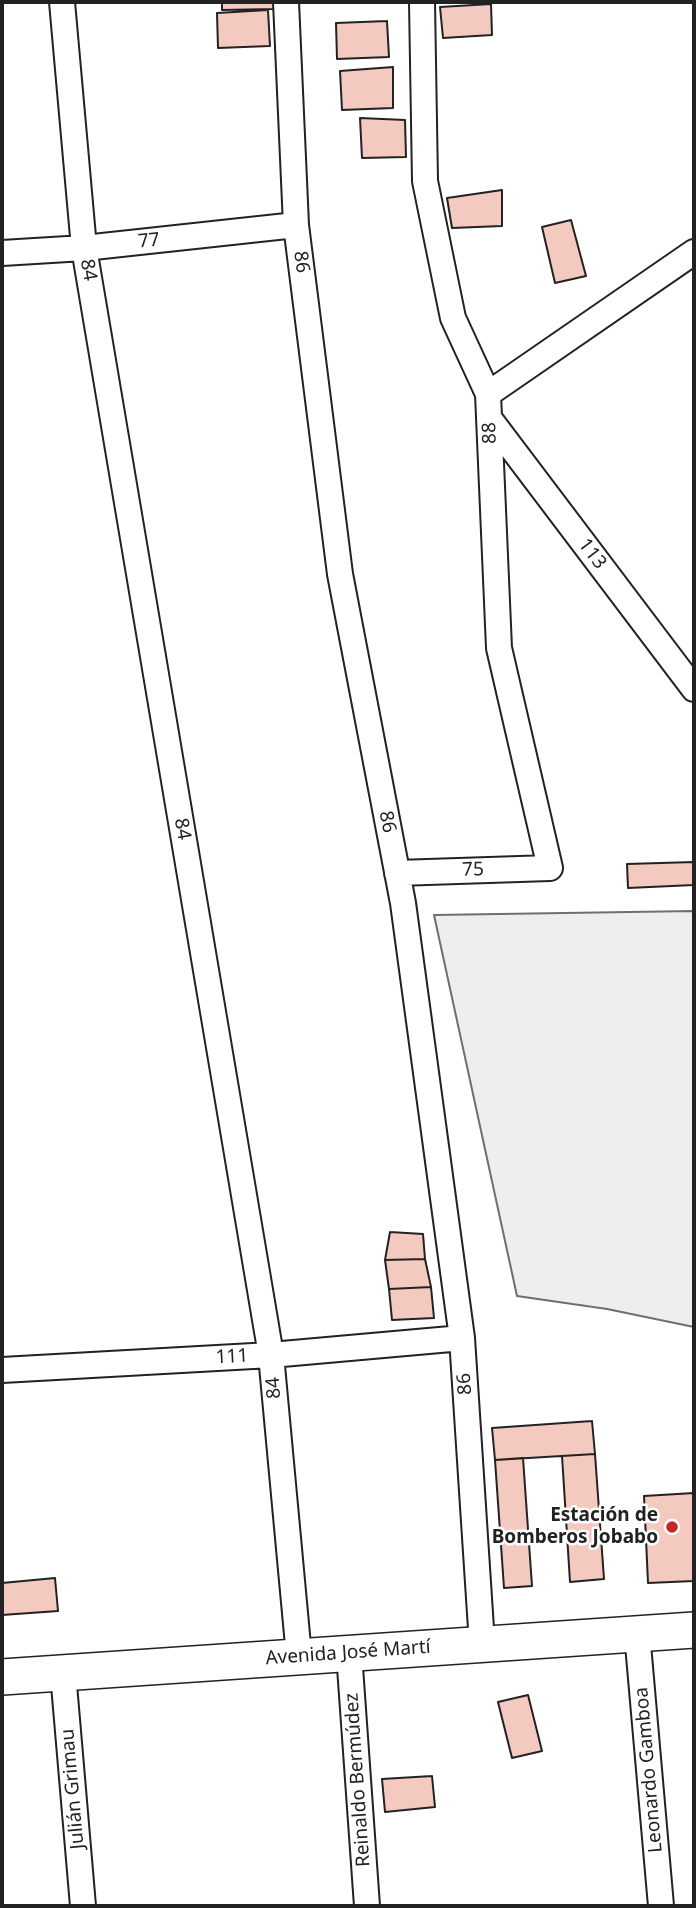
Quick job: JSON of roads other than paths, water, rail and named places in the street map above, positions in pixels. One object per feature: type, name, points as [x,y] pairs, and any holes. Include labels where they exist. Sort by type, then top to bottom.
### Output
[{"type":"main road","name":"Avenida José Martí","points":[[2,1677],[694,1630]]},
{"type":"street","name":"84","points":[[62,2],[84,248],[271,1355],[299,1656]]},
{"type":"street","name":"86","points":[[286,2],[296,225],[340,574],[403,903],[462,1338],[482,1644]]},
{"type":"street","name":"88","points":[[422,2],[425,181],[453,318],[489,406],[499,648],[550,868]]},
{"type":"street","name":"77","points":[[2,253],[84,248],[296,225]]},
{"type":"street","points":[[489,406],[694,252]]},
{"type":"street","name":"113","points":[[489,406],[694,689]]},
{"type":"street","name":"75","points":[[397,873],[550,868]]},
{"type":"street","name":"111","points":[[2,1370],[271,1355],[462,1338]]},
{"type":"street","name":"Leonardo Gamboa","points":[[636,1633],[661,1906]]},
{"type":"street","name":"Reinaldo Bermúdez","points":[[349,1653],[368,1906]]},
{"type":"street","name":"Julián Grimau","points":[[63,1672],[83,1906]]},
{"type":"place","name":"Estación de Bomberos Jobabo","points":[[672,1527]]}]
